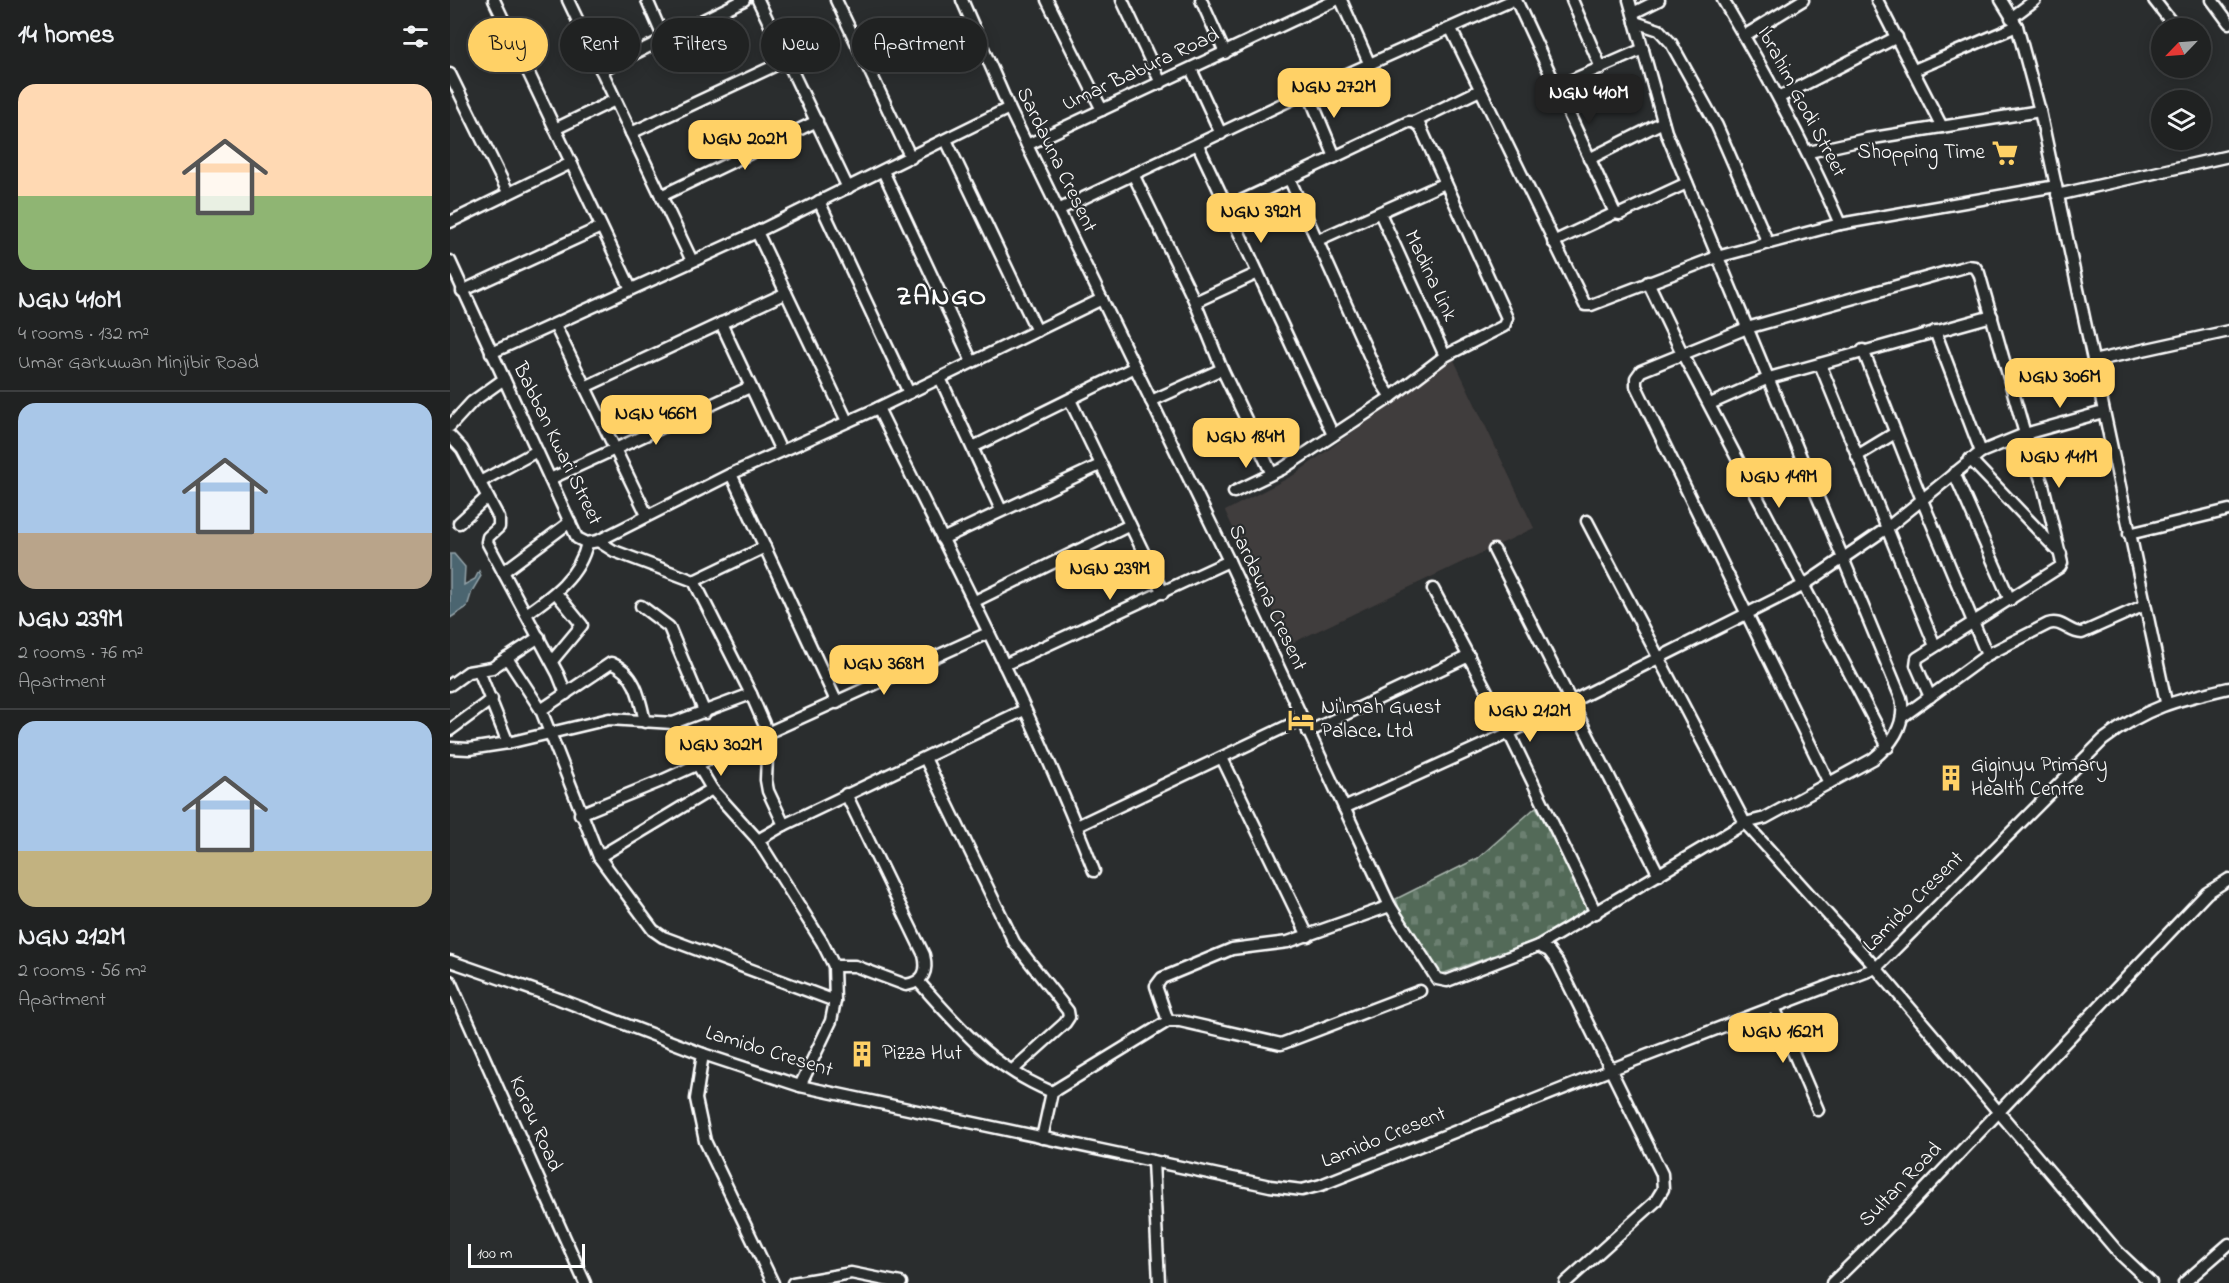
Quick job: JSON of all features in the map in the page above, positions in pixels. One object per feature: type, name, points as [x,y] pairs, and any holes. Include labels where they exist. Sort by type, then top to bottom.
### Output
[{"type":"street","points":[[494,0],[631,289]]},
{"type":"street","points":[[568,0],[576,18]]},
{"type":"street","points":[[647,0],[655,18]]},
{"type":"street","points":[[701,18],[728,3],[744,0]]},
{"type":"street","points":[[758,0],[767,18]]},
{"type":"street","points":[[836,0],[911,158]]},
{"type":"street","name":"Sardauna Cresent","points":[[962,0],[1009,108],[1229,561],[1390,906],[1437,979],[1446,981],[1538,946],[1744,823],[1765,818],[1873,759],[1888,747]]},
{"type":"street","points":[[1047,0],[1102,110]]},
{"type":"street","points":[[1122,0],[1161,83]]},
{"type":"street","points":[[1201,0],[1225,53]]},
{"type":"street","name":"Umar Babura Road","points":[[1027,145],[1336,0]]},
{"type":"street","points":[[1341,0],[1370,65]]},
{"type":"street","points":[[1058,210],[1308,92],[1514,0],[1615,213]]},
{"type":"street","points":[[1572,0],[1601,68]]},
{"type":"street","points":[[1629,0],[1663,122],[1901,698],[1902,717],[1888,747]]},
{"type":"street","points":[[1634,17],[1659,0]]},
{"type":"street","name":"Ibrahim Godi Street","points":[[1723,0],[1780,97],[1809,152],[1840,224]]},
{"type":"street","points":[[1744,36],[1803,0]]},
{"type":"street","points":[[1878,0],[1942,127]]},
{"type":"street","points":[[2001,0],[2014,22],[2040,111],[2166,702]]},
{"type":"street","points":[[1914,70],[2014,22],[2035,0]]},
{"type":"street","points":[[2154,0],[2168,18]]},
{"type":"street","points":[[2212,0],[2229,23]]},
{"type":"street","points":[[1634,17],[1659,30],[1671,43],[1718,126],[1768,243]]},
{"type":"street","points":[[1451,29],[1585,305],[1591,305],[1717,257],[1840,224],[2057,191],[2229,156]]},
{"type":"street","points":[[1780,97],[1897,37]]},
{"type":"street","points":[[1556,87],[1643,49]]},
{"type":"street","points":[[1191,69],[1221,134]]},
{"type":"street","points":[[602,72],[692,261]]},
{"type":"street","points":[[631,133],[761,72]]},
{"type":"street","points":[[793,72],[848,188]]},
{"type":"street","points":[[450,74],[508,192]]},
{"type":"street","points":[[1228,207],[1480,90]]},
{"type":"street","points":[[1308,92],[1335,157]]},
{"type":"street","points":[[555,129],[615,100]]},
{"type":"street","points":[[491,353],[757,232],[1009,108]]},
{"type":"street","points":[[1809,152],[2040,111]]},
{"type":"street","points":[[661,196],[817,121]]},
{"type":"street","points":[[1234,492],[1271,472],[1282,469],[1391,397],[1445,356],[1504,326],[1507,318],[1420,126],[1414,122]]},
{"type":"street","points":[[1589,159],[1663,122]]},
{"type":"street","points":[[946,140],[1037,331]]},
{"type":"street","points":[[1198,145],[1333,435]]},
{"type":"street","points":[[450,222],[571,163]]},
{"type":"street","points":[[883,171],[972,362]]},
{"type":"street","points":[[1133,174],[1195,302],[1222,369],[1271,472]]},
{"type":"street","points":[[1289,178],[1381,382],[1391,397]]},
{"type":"street","points":[[1318,240],[1445,183]]},
{"type":"street","points":[[1553,242],[1687,183]]},
{"type":"street","points":[[819,201],[909,393]]},
{"type":"street","name":"Madina Link","points":[[1380,213],[1445,356]]},
{"type":"street","points":[[462,291],[601,227]]},
{"type":"street","points":[[757,232],[848,421]]},
{"type":"street","name":"Babban Kwari Street","points":[[450,261],[453,280],[462,291],[578,538],[694,581]]},
{"type":"street","points":[[1829,783],[1636,386],[1636,378],[1641,371],[1747,328],[1968,266],[1975,267],[1979,273],[1992,316],[2025,434],[2043,484],[2062,554],[2060,567],[1935,646],[1915,662],[1930,697]]},
{"type":"street","points":[[1195,302],[1258,273]]},
{"type":"street","points":[[1648,282],[1682,353],[1888,747]]},
{"type":"street","points":[[585,387],[786,293]]},
{"type":"street","points":[[526,614],[556,593],[583,561],[593,542],[731,474],[878,408],[1102,299]]},
{"type":"street","points":[[1710,404],[1768,378],[1992,316]]},
{"type":"street","points":[[721,323],[781,451]]},
{"type":"street","points":[[555,325],[647,515]]},
{"type":"street","points":[[1935,331],[1981,452]]},
{"type":"street","points":[[2093,362],[2229,331]]},
{"type":"street","points":[[1863,350],[1922,500],[1987,655]]},
{"type":"street","points":[[1820,364],[1935,646]]},
{"type":"street","points":[[973,447],[1135,367]]},
{"type":"street","points":[[1151,401],[1222,369]]},
{"type":"street","points":[[940,378],[1001,510]]},
{"type":"street","points":[[450,426],[472,402],[504,380]]},
{"type":"street","points":[[550,479],[750,387]]},
{"type":"street","points":[[1070,400],[1163,593]]},
{"type":"street","points":[[878,408],[1004,665],[1077,826],[1094,870]]},
{"type":"street","points":[[1344,808],[1509,733],[1659,660],[1745,613],[1804,585],[1887,528],[1981,452],[2025,434],[2103,412]]},
{"type":"street","points":[[1857,456],[1895,433]]},
{"type":"street","points":[[450,436],[462,449],[500,523],[486,539],[487,542],[552,661],[566,694]]},
{"type":"street","points":[[480,482],[537,451]]},
{"type":"street","points":[[1970,459],[2062,554]]},
{"type":"street","points":[[942,539],[1100,465]]},
{"type":"street","points":[[1954,473],[2010,600]]},
{"type":"street","points":[[731,474],[837,702]]},
{"type":"street","points":[[459,523],[487,497]]},
{"type":"street","points":[[2129,534],[2229,510]]},
{"type":"street","points":[[1587,521],[1744,823],[1876,968],[2117,1251],[2151,1283]]},
{"type":"street","points":[[503,572],[570,522]]},
{"type":"street","points":[[973,602],[1130,525]]},
{"type":"street","points":[[765,547],[694,581],[768,733],[766,780],[768,791],[784,825]]},
{"type":"street","points":[[1494,550],[1574,701],[1659,874]]},
{"type":"street","points":[[1004,665],[1229,561]]},
{"type":"street","points":[[1433,589],[1509,733],[1596,913]]},
{"type":"street","points":[[552,661],[582,625],[556,593]]},
{"type":"street","points":[[1902,717],[1987,655],[2053,622],[2082,633],[2145,605]]},
{"type":"street","points":[[641,606],[669,627],[705,713]]},
{"type":"street","points":[[580,814],[661,781],[988,633]]},
{"type":"street","points":[[450,685],[468,672],[492,668],[539,637]]},
{"type":"street","points":[[1308,732],[1469,656]]},
{"type":"street","points":[[507,658],[541,710],[580,814],[599,857],[657,933],[835,1001]]},
{"type":"street","points":[[541,710],[607,664],[615,664],[636,688],[645,722]]},
{"type":"street","points":[[479,671],[508,743]]},
{"type":"street","name":"Lamido Cresent","points":[[450,961],[559,999],[703,1054],[800,1086],[1270,1186],[1302,1190],[1321,1185],[1612,1069],[1876,968],[2103,740],[2126,723],[2166,702],[2229,688]]},
{"type":"street","points":[[450,748],[469,749],[508,743],[551,735],[609,719],[673,723],[751,694]]},
{"type":"street","points":[[450,730],[492,699]]},
{"type":"street","points":[[758,840],[846,794],[1024,710]]},
{"type":"street","points":[[1077,826],[1302,719]]},
{"type":"street","points":[[673,723],[712,789],[758,840],[822,942],[834,966],[835,1001],[824,1040],[800,1086]]},
{"type":"street","points":[[925,758],[1014,942],[1068,1011],[1069,1017],[1065,1023],[1015,1071]]},
{"type":"street","points":[[1222,758],[1308,936]]},
{"type":"street","points":[[599,857],[712,789]]},
{"type":"street","points":[[834,966],[855,966],[906,985],[918,981],[927,969],[924,955],[846,794]]},
{"type":"street","name":"Sultan Road","points":[[1832,1283],[1896,1220],[2207,893],[2229,879]]},
{"type":"street","points":[[1168,1021],[1156,986],[1157,981],[1232,949],[1246,945],[1288,942],[1390,906]]},
{"type":"street","points":[[1538,946],[1550,951],[1558,963],[1662,1174],[1663,1189],[1655,1202],[1565,1283]]},
{"type":"street","name":"Korau Road","points":[[450,981],[585,1283]]},
{"type":"street","points":[[918,981],[979,1048],[1015,1071],[1019,1078],[1052,1092]]},
{"type":"street","points":[[1042,1138],[1052,1092],[1168,1021],[1180,1021],[1281,1044],[1420,991]]},
{"type":"street","points":[[1774,1007],[1818,1110]]},
{"type":"street","points":[[703,1054],[696,1099],[705,1141],[772,1283]]},
{"type":"street","points":[[1153,1161],[1159,1283]]},
{"type":"street","points":[[2184,1283],[2229,1244]]},
{"type":"street","points":[[793,1283],[851,1273],[901,1283]]},
{"type":"shaded area","points":[[1453,358],[1534,528],[1288,645],[1225,511],[1294,475]]},
{"type":"green space","points":[[1536,807],[1592,909],[1536,940],[1442,974],[1427,959],[1414,940],[1396,899],[1478,858]]},
{"type":"water","points":[[450,554],[454,554],[465,567],[464,585],[475,579],[479,571],[481,576],[472,591],[467,607],[450,618]]},
{"type":"place","name":"Shopping Time","points":[[2005,153]]},
{"type":"place","name":"Ni'Imah Guest Palace. Ltd","points":[[1301,720]]},
{"type":"place","name":"Giginyu Primary Health Centre","points":[[1951,778]]},
{"type":"place","name":"Pizza Hut","points":[[862,1054]]},
{"type":"district","name":"ZANGO","points":[[942,297]]}]
